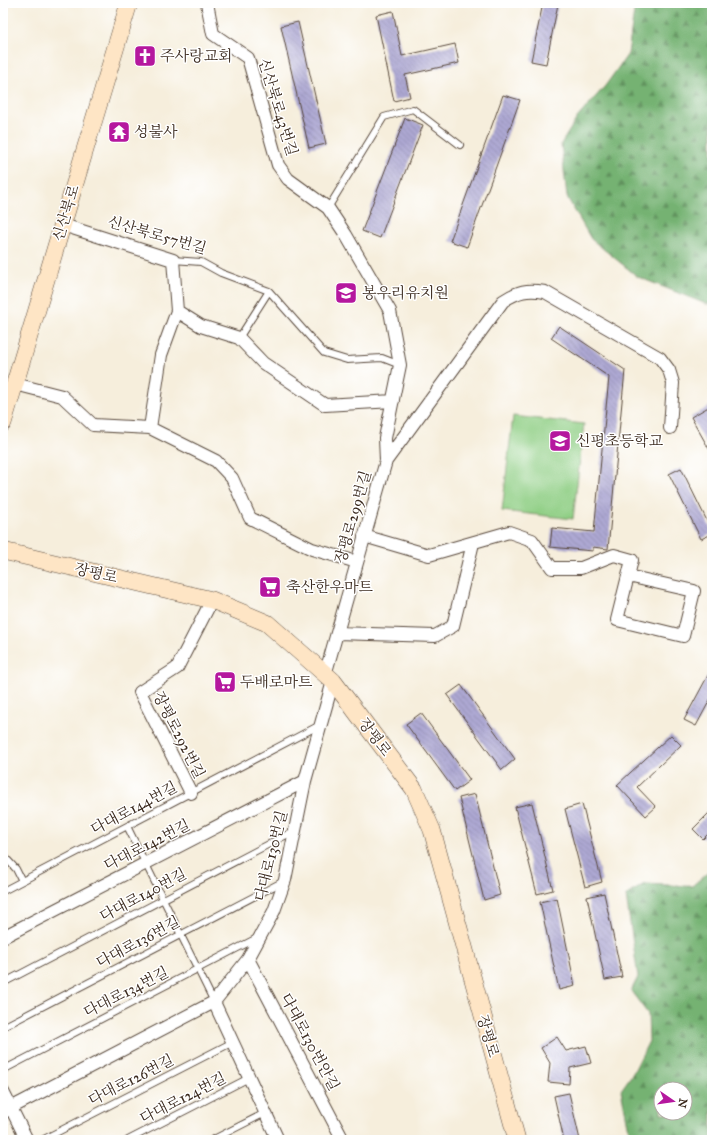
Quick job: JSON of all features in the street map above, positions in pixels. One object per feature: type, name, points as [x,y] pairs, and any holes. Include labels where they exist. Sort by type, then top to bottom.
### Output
[{"type":"main road","name":"신산북로","points":[[3,423],[129,3]]},
{"type":"main road","name":"장평로","points":[[3,551],[212,600],[267,623],[329,678],[414,789],[432,830],[517,1140]]},
{"type":"street","name":"신산북로43번길","points":[[207,3],[213,34],[248,58],[278,165],[288,179],[328,208],[346,235],[390,311],[400,365]]},
{"type":"street","name":"신산북로57번길","points":[[63,225],[173,260]]},
{"type":"street","points":[[150,428],[161,355],[177,311],[173,260]]},
{"type":"street","points":[[386,461],[503,301],[516,292],[530,290],[545,292],[660,358],[669,370],[673,383],[670,428]]},
{"type":"street","points":[[177,311],[201,326],[239,338],[263,363],[325,405],[393,401]]},
{"type":"street","name":"장평로299번길","points":[[329,678],[337,633],[386,461],[385,438],[400,365]]},
{"type":"street","points":[[15,384],[62,396],[93,425],[150,428],[216,460],[232,478],[250,518],[312,549],[357,562]]},
{"type":"street","points":[[364,536],[429,555],[509,532],[532,540],[552,568],[581,568],[614,555],[632,560],[628,576],[617,620],[683,636],[694,591],[628,576]]},
{"type":"street","points":[[337,633],[435,636],[453,626],[473,543]]},
{"type":"street","name":"장평로292번길","points":[[191,793],[140,692],[177,668],[212,600]]},
{"type":"street","name":"다대로130번길","points":[[7,1110],[214,1002],[248,959],[274,911],[285,880],[294,831],[305,781],[320,725],[329,678]]},
{"type":"street","name":"다대로142번길","points":[[3,937],[305,781]]},
{"type":"street","name":"다대로130번안길","points":[[248,959],[344,1140]]},
{"type":"street","points":[[214,1002],[278,1140]]},
{"type":"street","points":[[3,1092],[7,1110],[27,1140]]},
{"type":"lane","points":[[328,208],[384,117],[413,109],[460,145]]},
{"type":"lane","name":"신산북로57번길","points":[[173,260],[201,262],[221,273],[269,290],[324,353],[347,360],[382,358],[400,365]]},
{"type":"lane","points":[[239,338],[269,290]]},
{"type":"lane","name":"다대로144번길","points":[[3,891],[320,725]]},
{"type":"lane","points":[[127,826],[214,1002]]},
{"type":"lane","name":"다대로140번길","points":[[3,983],[294,831]]},
{"type":"lane","points":[[3,855],[16,869],[22,881]]},
{"type":"lane","name":"다대로136번길","points":[[3,1027],[285,880]]},
{"type":"lane","name":"다대로134번길","points":[[3,1070],[261,936]]},
{"type":"lane","name":"다대로126번길","points":[[42,1140],[233,1042]]},
{"type":"lane","name":"다대로124번길","points":[[128,1140],[249,1078]]},
{"type":"lane","points":[[212,1140],[265,1113]]},
{"type":"green space","points":[[635,3],[712,3],[712,304],[706,304],[638,277],[591,239],[567,197],[561,144],[577,118],[605,86],[628,54]]},
{"type":"green space","points":[[513,416],[584,424],[573,519],[502,511]]},
{"type":"green space","points":[[712,869],[712,1140],[631,1140],[621,1090],[633,1073],[649,1041],[648,1014],[631,991],[638,977],[626,896],[644,884],[692,886]]},
{"type":"building","points":[[543,3],[558,4],[546,64],[531,61]]},
{"type":"building","points":[[393,11],[402,56],[455,44],[459,63],[405,75],[410,97],[394,101],[376,15]]},
{"type":"building","points":[[298,22],[326,144],[309,148],[281,26]]},
{"type":"building","points":[[503,95],[520,100],[467,247],[450,241]]},
{"type":"building","points":[[405,118],[423,125],[380,238],[362,231]]},
{"type":"building","points":[[559,326],[625,370],[608,549],[593,547],[593,551],[550,547],[552,528],[594,532],[609,377],[551,338]]},
{"type":"building","points":[[712,405],[712,422],[710,423],[712,428],[712,447],[709,449],[691,417]]},
{"type":"building","points":[[681,468],[712,531],[712,534],[701,539],[669,474]]},
{"type":"building","points":[[712,668],[712,696],[696,726],[684,720]]},
{"type":"building","points":[[461,685],[515,759],[502,770],[447,695]]},
{"type":"building","points":[[421,713],[470,780],[455,791],[406,724]]},
{"type":"building","points":[[671,735],[681,745],[637,787],[656,807],[646,816],[617,785]]},
{"type":"building","points":[[475,794],[500,895],[484,900],[459,798]]},
{"type":"building","points":[[532,803],[553,890],[537,894],[515,807]]},
{"type":"building","points":[[582,804],[602,882],[585,887],[565,809]]},
{"type":"building","points":[[712,810],[712,830],[703,839],[693,829]]},
{"type":"building","points":[[604,893],[622,977],[605,980],[587,897]]},
{"type":"building","points":[[557,898],[575,986],[559,990],[540,902]]},
{"type":"building","points":[[557,1037],[566,1051],[586,1046],[591,1063],[570,1068],[569,1084],[548,1082],[550,1063],[541,1048]]},
{"type":"building","points":[[569,1093],[580,1140],[564,1140],[554,1096]]},
{"type":"place","name":"주사랑교회","points":[[145,56]]},
{"type":"place","name":"성불사","points":[[119,132]]},
{"type":"place","name":"봉우리유치원","points":[[346,293]]},
{"type":"place","name":"신평초등학교","points":[[560,441]]},
{"type":"place","name":"축산한우마트","points":[[270,587]]},
{"type":"place","name":"두배로마트","points":[[225,682]]}]
